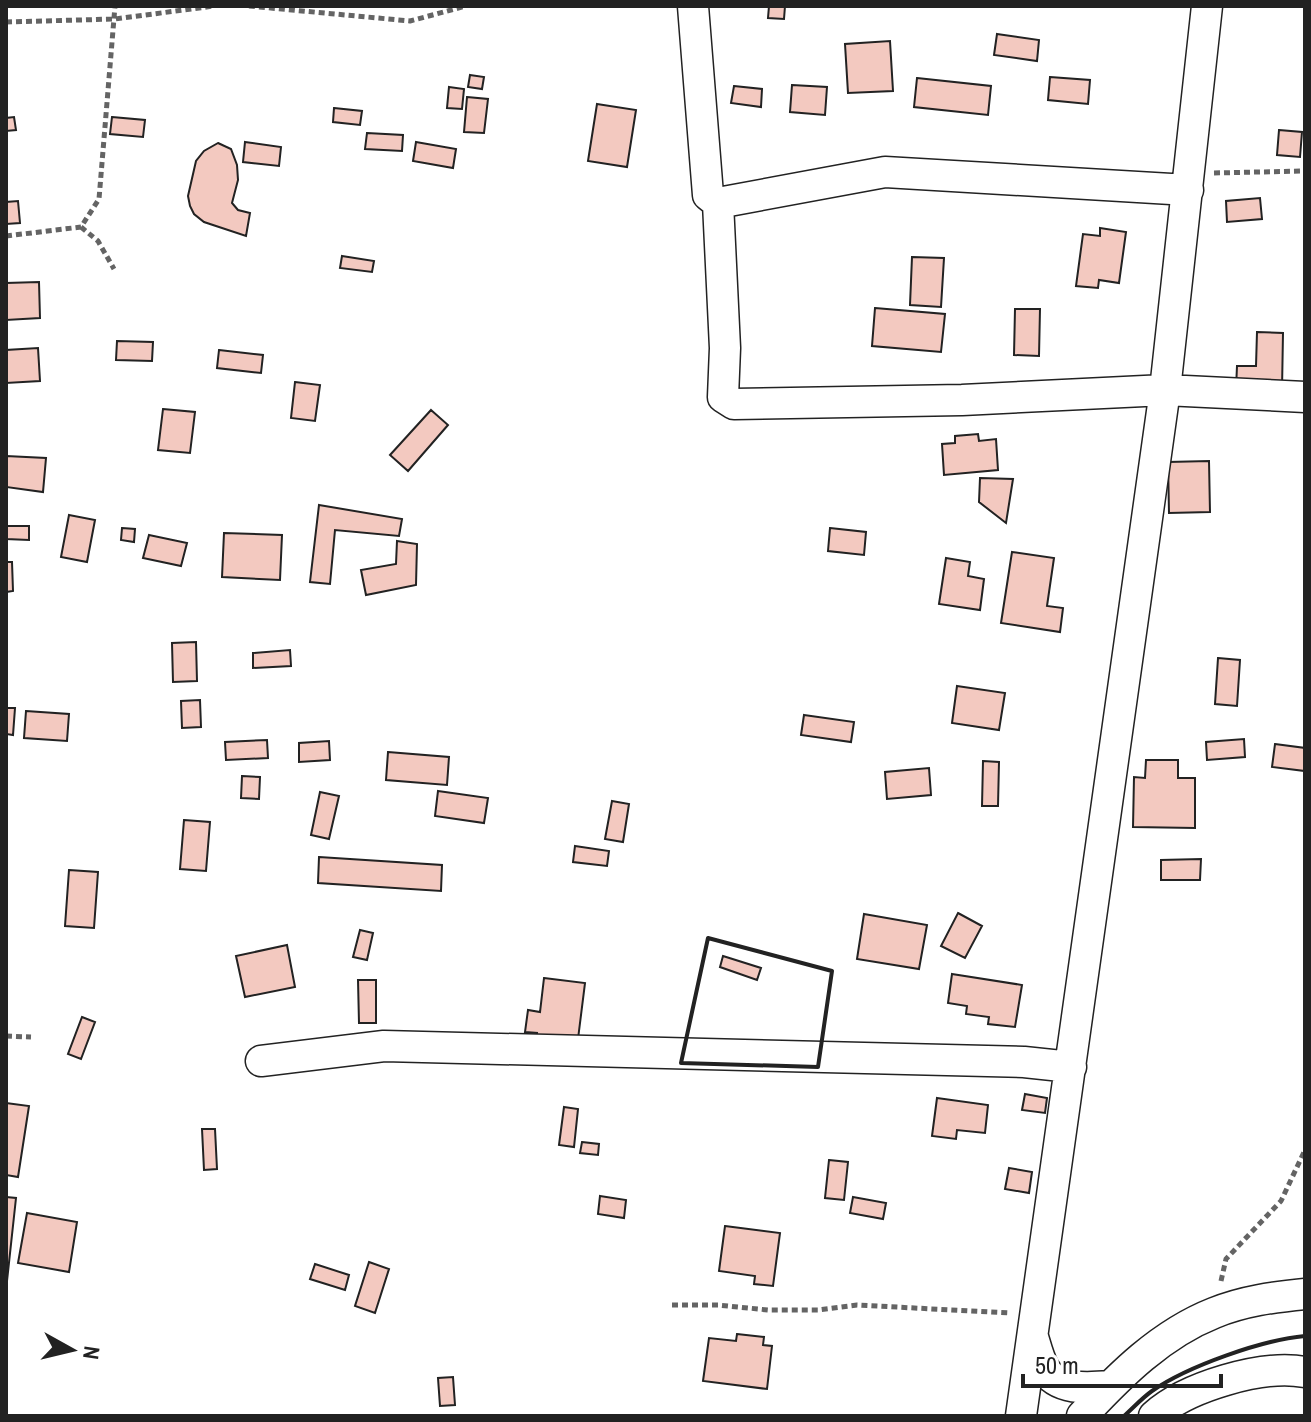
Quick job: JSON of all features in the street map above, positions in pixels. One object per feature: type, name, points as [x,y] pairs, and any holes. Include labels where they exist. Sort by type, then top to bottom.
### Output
[{"type":"street","points":[[693,6],[708,195],[718,203],[725,348],[723,397],[734,404],[962,400],[1165,390],[1305,397]]},
{"type":"street","points":[[1021,1416],[1165,390],[1207,6]]},
{"type":"street","points":[[718,203],[885,172],[1190,182]]},
{"type":"street","points":[[261,1061],[384,1046],[1024,1062],[1071,1067]]},
{"type":"street","points":[[1082,1416],[1110,1386],[1160,1342],[1213,1313],[1266,1298],[1305,1294]]},
{"type":"street","points":[[1034,1325],[1045,1371],[1063,1384],[1086,1388],[1110,1386]]},
{"type":"street","points":[[1154,1416],[1163,1408],[1209,1386],[1246,1373],[1305,1372]]},
{"type":"path","points":[[81,227],[99,199],[115,6]]},
{"type":"path","points":[[6,22],[115,19],[214,6]]},
{"type":"path","points":[[249,6],[410,21],[466,6]]},
{"type":"path","points":[[1190,182],[1305,171]]},
{"type":"path","points":[[6,236],[81,227],[98,241],[114,269]]},
{"type":"path","points":[[6,1036],[31,1037]]},
{"type":"path","points":[[1213,1313],[1226,1259],[1281,1201],[1305,1150]]},
{"type":"path","points":[[672,1305],[818,1310],[857,1305],[1034,1325]]},
{"type":"building","points":[[769,6],[785,6],[784,19],[768,18]]},
{"type":"building","points":[[997,34],[1039,40],[1037,61],[994,55]]},
{"type":"building","points":[[890,41],[893,91],[848,93],[845,44]]},
{"type":"building","points":[[470,75],[484,77],[482,89],[468,87]]},
{"type":"building","points":[[1050,77],[1090,80],[1088,104],[1048,100]]},
{"type":"building","points":[[917,78],[991,86],[988,115],[914,107]]},
{"type":"building","points":[[792,85],[827,87],[825,115],[790,112]]},
{"type":"building","points":[[734,86],[762,89],[761,107],[731,103]]},
{"type":"building","points":[[449,87],[464,89],[462,109],[447,108]]},
{"type":"building","points":[[467,97],[488,99],[484,133],[464,132]]},
{"type":"building","points":[[597,104],[636,110],[627,167],[588,161]]},
{"type":"building","points":[[334,108],[362,111],[360,125],[333,122]]},
{"type":"building","points":[[14,117],[16,130],[6,131],[6,118]]},
{"type":"building","points":[[112,117],[145,120],[143,137],[110,134]]},
{"type":"building","points":[[1279,130],[1302,132],[1300,157],[1277,155]]},
{"type":"building","points":[[367,133],[403,135],[402,151],[365,149]]},
{"type":"building","points":[[245,142],[281,147],[279,166],[243,162]]},
{"type":"building","points":[[416,142],[456,149],[453,168],[413,161]]},
{"type":"building","points":[[218,143],[231,149],[237,165],[238,180],[232,203],[238,210],[250,213],[246,236],[204,222],[190,206],[188,196],[196,161],[204,151]]},
{"type":"building","points":[[1260,198],[1262,219],[1227,222],[1226,201]]},
{"type":"building","points":[[18,201],[20,223],[6,224],[6,202]]},
{"type":"building","points":[[1100,228],[1126,232],[1119,283],[1099,280],[1098,288],[1076,286],[1083,234],[1100,236]]},
{"type":"building","points":[[342,256],[374,261],[372,272],[340,268]]},
{"type":"building","points":[[912,257],[944,258],[941,307],[910,305]]},
{"type":"building","points":[[39,282],[40,318],[6,320],[6,283]]},
{"type":"building","points":[[875,308],[945,314],[941,352],[872,346]]},
{"type":"building","points":[[1015,309],[1040,309],[1039,356],[1014,355]]},
{"type":"building","points":[[1257,332],[1283,333],[1282,390],[1236,389],[1237,366],[1256,366]]},
{"type":"building","points":[[117,341],[153,342],[152,361],[116,360]]},
{"type":"building","points":[[38,348],[40,381],[6,383],[6,350]]},
{"type":"building","points":[[219,350],[263,355],[261,373],[217,368]]},
{"type":"building","points":[[295,382],[320,385],[315,421],[291,418]]},
{"type":"building","points":[[163,409],[195,412],[190,453],[158,450]]},
{"type":"building","points":[[431,410],[448,425],[408,471],[390,455]]},
{"type":"building","points":[[978,434],[979,441],[996,439],[998,470],[944,475],[942,444],[955,443],[955,436]]},
{"type":"building","points":[[6,456],[46,458],[43,492],[6,487]]},
{"type":"building","points":[[1209,461],[1210,512],[1169,513],[1168,462]]},
{"type":"building","points":[[980,478],[1013,479],[1006,523],[979,502]]},
{"type":"building","points":[[319,505],[402,519],[399,536],[335,530],[330,584],[310,582]]},
{"type":"building","points":[[69,515],[95,520],[87,562],[61,557]]},
{"type":"building","points":[[6,526],[29,526],[29,540],[6,539]]},
{"type":"building","points":[[122,528],[135,529],[134,542],[121,540]]},
{"type":"building","points":[[830,528],[866,532],[864,555],[828,551]]},
{"type":"building","points":[[224,533],[282,535],[280,580],[222,577]]},
{"type":"building","points":[[149,535],[187,543],[181,566],[143,558]]},
{"type":"building","points":[[397,541],[417,544],[416,585],[366,595],[361,570],[396,564]]},
{"type":"building","points":[[1012,552],[1054,558],[1047,606],[1063,608],[1060,632],[1001,623]]},
{"type":"building","points":[[946,558],[970,562],[968,576],[984,579],[980,610],[939,604]]},
{"type":"building","points":[[6,562],[12,562],[13,591],[6,592]]},
{"type":"building","points":[[196,642],[197,681],[173,682],[172,643]]},
{"type":"building","points":[[290,650],[291,666],[253,668],[253,653]]},
{"type":"building","points":[[1218,658],[1240,660],[1237,706],[1215,704]]},
{"type":"building","points":[[957,686],[1005,693],[999,730],[952,723]]},
{"type":"building","points":[[200,700],[201,727],[182,728],[181,701]]},
{"type":"building","points":[[6,708],[15,708],[13,735],[6,734]]},
{"type":"building","points":[[26,711],[69,714],[67,741],[24,738]]},
{"type":"building","points":[[804,715],[854,722],[851,742],[801,735]]},
{"type":"building","points":[[1244,739],[1245,757],[1207,760],[1206,742]]},
{"type":"building","points":[[267,740],[268,758],[226,760],[225,742]]},
{"type":"building","points":[[329,741],[330,760],[299,762],[299,743]]},
{"type":"building","points":[[1275,744],[1305,748],[1305,771],[1272,767]]},
{"type":"building","points":[[388,752],[449,757],[447,785],[386,780]]},
{"type":"building","points":[[1146,760],[1178,760],[1178,778],[1195,778],[1195,828],[1133,827],[1134,777],[1145,778]]},
{"type":"building","points":[[983,761],[999,762],[998,806],[982,806]]},
{"type":"building","points":[[929,768],[931,795],[887,799],[885,772]]},
{"type":"building","points":[[242,776],[260,777],[259,799],[241,798]]},
{"type":"building","points":[[438,791],[488,798],[484,823],[435,816]]},
{"type":"building","points":[[320,792],[339,796],[329,839],[311,835]]},
{"type":"building","points":[[612,801],[629,804],[623,842],[605,839]]},
{"type":"building","points":[[184,820],[210,822],[206,871],[180,869]]},
{"type":"building","points":[[575,846],[609,851],[607,866],[573,862]]},
{"type":"building","points":[[319,857],[442,865],[441,891],[318,883]]},
{"type":"building","points":[[1201,859],[1200,880],[1161,880],[1161,860]]},
{"type":"building","points":[[69,870],[98,872],[94,928],[65,926]]},
{"type":"building","points":[[958,913],[982,926],[965,958],[941,946]]},
{"type":"building","points":[[864,914],[927,925],[919,969],[857,959]]},
{"type":"building","points":[[360,930],[373,933],[367,960],[353,957]]},
{"type":"building","points":[[287,945],[295,987],[245,997],[236,956]]},
{"type":"building","points":[[723,956],[761,968],[757,980],[720,967]]},
{"type":"building","points":[[952,974],[1022,985],[1015,1027],[988,1024],[989,1017],[966,1014],[967,1006],[948,1003]]},
{"type":"building","points":[[544,978],[585,983],[577,1047],[536,1042],[537,1033],[525,1032],[528,1010],[540,1012]]},
{"type":"building","points":[[358,980],[376,980],[376,1023],[359,1023]]},
{"type":"building","points":[[82,1017],[95,1022],[81,1059],[68,1054]]},
{"type":"building","points":[[1025,1094],[1047,1098],[1045,1113],[1022,1110]]},
{"type":"building","points":[[937,1098],[988,1105],[985,1133],[957,1130],[956,1139],[932,1136]]},
{"type":"building","points":[[6,1103],[29,1106],[18,1177],[6,1175]]},
{"type":"building","points":[[564,1107],[578,1109],[574,1147],[559,1145]]},
{"type":"building","points":[[202,1129],[215,1129],[217,1169],[204,1170]]},
{"type":"building","points":[[582,1142],[599,1144],[598,1155],[580,1153]]},
{"type":"building","points":[[829,1160],[848,1162],[844,1200],[825,1198]]},
{"type":"building","points":[[1009,1168],[1032,1172],[1029,1193],[1005,1189]]},
{"type":"building","points":[[600,1196],[626,1200],[624,1218],[598,1214]]},
{"type":"building","points":[[6,1197],[16,1198],[7,1281],[6,1280]]},
{"type":"building","points":[[853,1197],[886,1203],[883,1219],[850,1213]]},
{"type":"building","points":[[27,1213],[77,1222],[69,1272],[18,1263]]},
{"type":"building","points":[[725,1226],[780,1233],[773,1286],[754,1284],[755,1276],[719,1271]]},
{"type":"building","points":[[369,1262],[389,1269],[375,1313],[355,1306]]},
{"type":"building","points":[[315,1264],[349,1275],[345,1290],[310,1279]]},
{"type":"building","points":[[737,1334],[764,1337],[763,1345],[772,1346],[767,1389],[703,1381],[709,1338],[736,1341]]},
{"type":"building","points":[[453,1377],[455,1405],[440,1406],[438,1378]]},
{"type":"wall","points":[[708,938],[832,971],[818,1067],[681,1063],[708,938]]},
{"type":"wall","points":[[1124,1416],[1152,1391],[1185,1372],[1247,1349],[1305,1336]]}]
